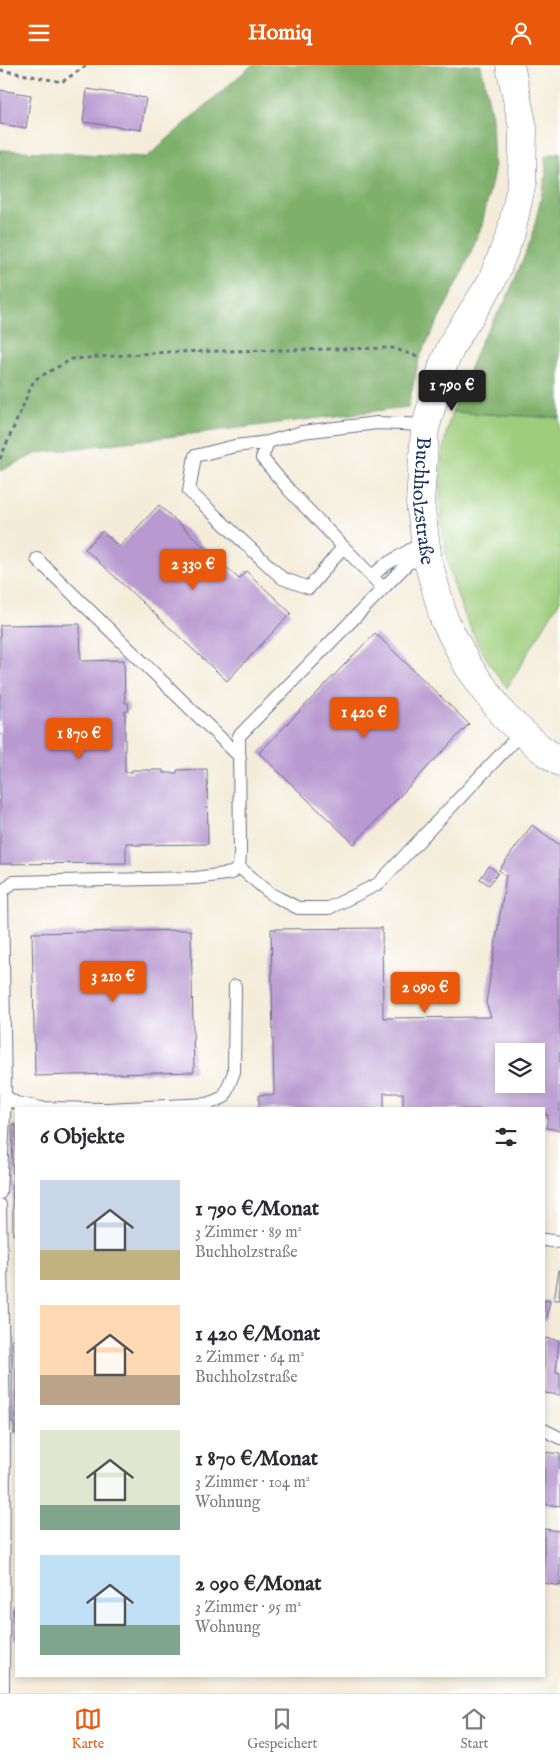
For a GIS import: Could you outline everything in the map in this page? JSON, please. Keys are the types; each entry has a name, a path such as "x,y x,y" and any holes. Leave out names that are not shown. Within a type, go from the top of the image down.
{"street":[{"name":"Buchholzstraße","path":"510,65 523,128 522,182 511,233 492,281 454,341 443,365 426,425 420,502 427,551 444,619 468,666 504,716 560,762"}],"lane":[{"path":"343,547 309,588 282,578 190,491 196,456 235,446 268,442 302,432 377,423 426,425"},
{"path":"268,442 262,458 289,490 383,588"},
{"path":"372,577 385,565 427,551"},
{"path":"0,1193 5,1096 2,891 13,882 196,878 232,873 239,867 239,736 408,562 427,551"},
{"path":"37,559 240,757"},
{"path":"239,867 271,894 298,908 329,908 378,884 522,732"},
{"path":"147,1107 208,1104 224,1097 234,1072 235,986"},
{"path":"5,1096 16,1103 37,1107"},
{"path":"0,1205 4,1429 3,1693"},
{"path":"545,1240 560,1242"},
{"path":"545,1430 560,1438"}],"path":[{"path":"0,70 62,82 87,65"},
{"path":"0,459 34,380 72,359 168,353 392,348 443,365"}],"green space":[{"path":"252,65 481,65 492,117 494,171 482,225 461,276 419,359 408,407 38,453 0,471 0,150 147,157"},
{"path":"560,152 560,418 452,412 481,341 506,300 531,240 546,176 545,156"},
{"path":"452,412 560,418 560,600 507,688 487,659 469,627 456,592 446,556 441,519 440,482 444,446"}],"building":[{"path":"87,89 146,98 141,130 83,122"},
{"path":"0,90 31,95 26,128 0,124"},
{"path":"159,505 239,579 246,571 291,613 227,681 85,549 102,531 119,547"},
{"path":"80,624 81,661 124,660 125,703 128,703 129,711 125,711 125,772 132,772 132,770 163,770 163,773 177,773 177,770 207,769 208,844 133,845 133,843 126,843 126,863 0,864 0,625"},
{"path":"375,633 469,724 354,844 259,753"},
{"path":"532,825 560,845 560,1130 546,1128 548,1115 545,1114 545,1107 403,1107 403,1093 384,1093 384,1107 259,1107 259,1095 274,1095 271,929 382,928 383,1018 491,1017 486,1003 506,876 499,870"},
{"path":"489,866 498,873 489,885 480,879"},
{"path":"191,930 194,1072 35,1076 32,933"},
{"path":"12,1125 15,1125 15,1235 13,1235"},
{"path":"559,1270 560,1300 554,1300"},
{"path":"545,1300 550,1301 545,1320"},
{"path":"15,1338 15,1434 14,1423 12,1423 12,1339"},
{"path":"545,1338 559,1340 556,1372 560,1373 560,1395 545,1393"},
{"path":"545,1452 560,1454 560,1506 545,1504"},
{"path":"545,1529 560,1531 560,1586 545,1583"},
{"path":"13,1609 15,1609 15,1641"}]}
